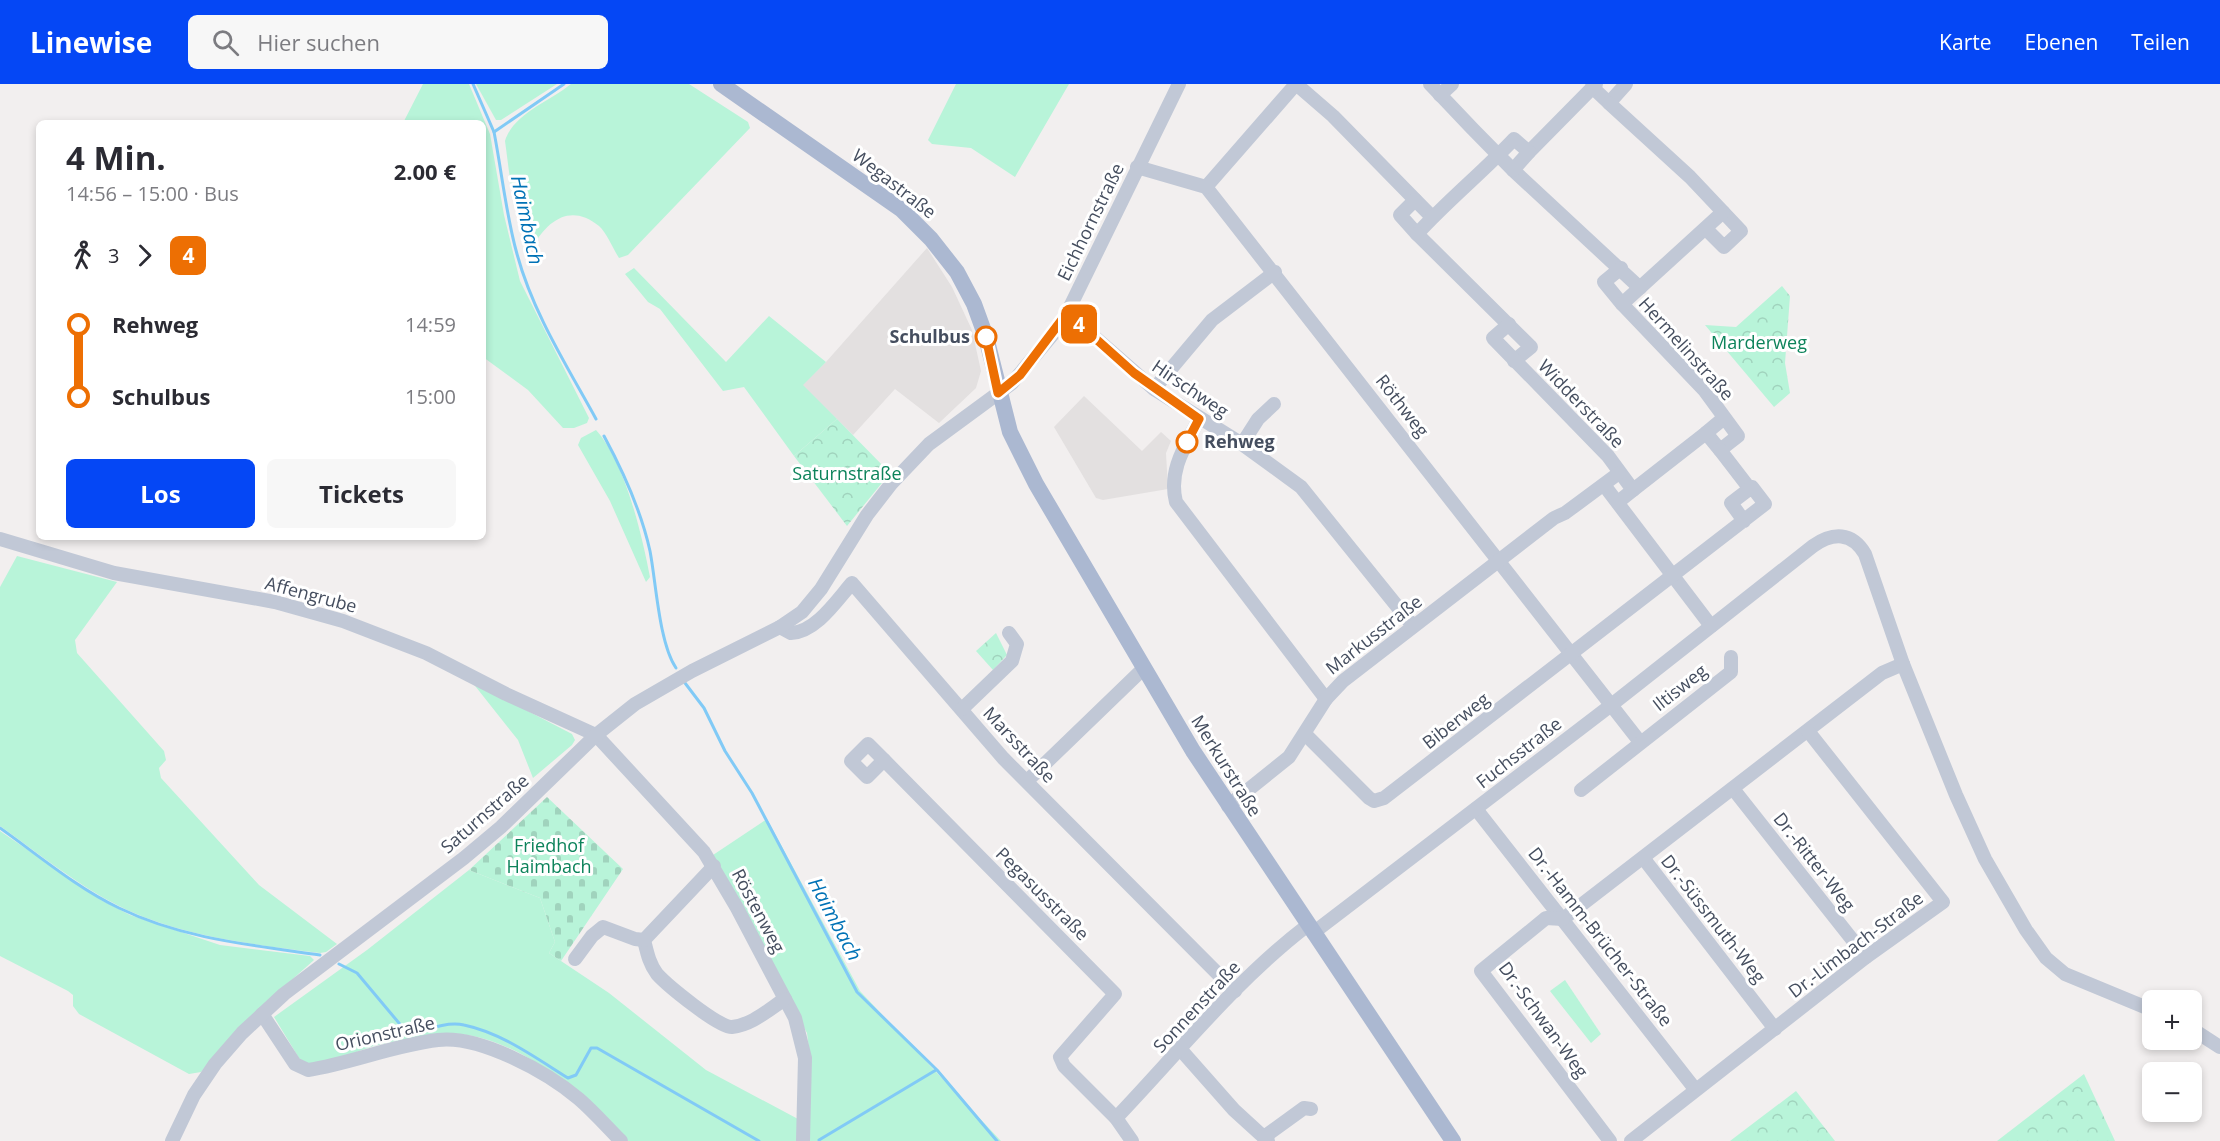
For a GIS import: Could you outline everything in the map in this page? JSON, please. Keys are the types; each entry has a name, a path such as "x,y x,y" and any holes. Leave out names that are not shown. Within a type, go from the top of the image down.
{"main road":[{"name":"Wegastraße","path":"721,84 882,195 931,239 957,272 974,304 986,337 998,393"},
{"name":"Merkurstraße","path":"998,393 1010,432 1024,463 1143,669 1228,806 1454,1141"}],"street":[{"name":"Eichhornstraße","path":"998,393 1020,375 1067,313 1179,84"},
{"path":"1137,167 1206,187 1296,84 1333,116 1432,218"},
{"name":"Hermelinstraße","path":"1430,84 1513,170 1640,288 1622,304"},
{"path":"1440,95 1452,84"},
{"path":"1609,104 1626,84"},
{"path":"1513,170 1594,86 1609,104 1690,177 1741,231 1724,247 1706,229"},
{"path":"1417,234 1514,139 1529,153"},
{"name":"Röthweg","path":"1206,187 1275,272 1610,706"},
{"name":"Widderstraße","path":"1414,200 1400,215 1531,347 1515,361"},
{"path":"1640,288 1724,212"},
{"name":"Hermelinstraße","path":"1621,268 1604,282 1705,391 1738,436 1720,450"},
{"path":"1154,388 1212,320 1275,272"},
{"name":"Hirschweg","path":"1067,313 1154,388 1199,419 1242,444 1302,487 1413,627"},
{"name":"Widderstraße","path":"1509,324 1493,338 1608,456 1633,490"},
{"name":"Saturnstraße","path":"172,1141 182,1116 204,1079 227,1048 262,1014 310,974 464,858 501,827 597,735 653,693 780,627 812,601 877,501 914,458 949,428 998,393"},
{"path":"1242,444 1258,419 1274,404"},
{"name":"Hermelinstraße","path":"1633,490 1724,418"},
{"path":"1199,419 1175,469 1173,484 1176,502 1326,699"},
{"path":"1706,433 1750,489"},
{"name":"Widderstraße","path":"1565,513 1619,473"},
{"path":"1604,484 1672,578 1711,626"},
{"path":"1672,578 1765,504 1752,487 1731,503 1744,520"},
{"path":"1618,502 1633,490"},
{"name":"Markusstraße","path":"1228,806 1281,766 1305,734 1326,699 1344,681 1554,518 1565,513"},
{"name":"Fuchsstraße","path":"1311,929 1476,809 1745,598 1828,537 1845,536 1860,545 1903,664"},
{"name":"Affengrube","path":"0,539 114,573 266,600 344,621 426,652 506,694 597,735"},
{"name":"Biberweg","path":"1305,734 1369,798 1380,801 1672,578"},
{"name":"Marsstraße","path":"780,627 791,633 816,622 852,583 1003,758 1234,991"},
{"path":"962,708 1012,661 1017,644 1009,633"},
{"name":"Iltisweg","path":"1581,790 1731,672 1731,657"},
{"path":"1563,919 1734,790 1882,673 1903,664 1969,825 2000,887 2036,946 2065,974 2142,1006"},
{"path":"1027,781 1143,669"},
{"path":"1610,706 1640,742"},
{"name":"Dr.-Limbach-Straße","path":"1631,1141 1866,957 1943,902 1808,730"},
{"name":"Röstenweg","path":"597,735 714,866 784,999 800,1031 806,1058 803,1141"},
{"name":"Pegasusstraße","path":"884,760 1115,994 1060,1057 1064,1066 1116,1118"},
{"name":"Dr.-Ritter-Weg","path":"1734,790 1866,957"},
{"name":"Dr.-Hamm-Brücher-Straße","path":"1476,809 1695,1089"},
{"name":"Dr.-Süssmuth-Weg","path":"1644,859 1775,1029"},
{"path":"644,940 714,866"},
{"name":"Dr.-Schwan-Weg","path":"1563,919 1546,918 1481,970 1610,1141"},
{"path":"575,959 592,936 603,927 644,940"},
{"name":"Sonnenstraße","path":"1116,1118 1234,991 1281,945 1311,929"},
{"path":"644,940 648,959 658,975 714,1020 729,1028 747,1024 784,999"},
{"name":"Orionstraße","path":"262,1014 296,1064 308,1070 435,1040 460,1040 477,1045 530,1067 560,1085 578,1098 621,1141"},
{"path":"2202,1035 2220,1047"},
{"path":"1181,1050 1234,1110 1266,1139 1304,1108 1311,1109"},
{"path":"1116,1118 1131,1141"}],"shaded area":[{"path":"927,248 952,287 972,330 981,371 976,388 939,423 895,389 853,435 802,385 826,362"},
{"path":"1084,396 1142,451 1161,432 1171,441 1166,453 1168,489 1103,500 1096,498 1054,427"}],"green space":[{"path":"423,84 469,84 484,120 405,120"},
{"path":"476,84 557,84 501,120 496,120"},
{"path":"571,84 689,84 748,122 750,128 628,255 619,258 599,226 589,219 570,215 553,222 533,246 516,209 505,141 509,131 524,116"},
{"path":"956,84 1069,84 1015,177 971,148 932,144 928,140"},
{"path":"486,124 490,134 504,215 520,281 589,418 587,423 574,428 563,428 528,390 486,359"},
{"path":"634,268 726,362 769,316 826,362 803,385 837,419 794,456 744,387 723,391 660,309 648,302 625,274"},
{"name":"Marderweg","path":"1782,286 1790,296 1785,363 1790,393 1774,407 1705,325 1736,327"},
{"name":"Saturnstraße","path":"837,419 890,473 847,526 794,456"},
{"path":"596,430 616,461 631,500 650,577 646,582 610,501 578,445 581,438"},
{"path":"17,556 117,582 75,640 77,653 164,751 166,760 159,768 161,778 259,885 337,944 326,952 320,953 268,946 217,938 143,917 103,898 0,826 0,587"},
{"path":"996,633 1007,655 993,670 976,651"},
{"path":"472,682 572,734 575,740 533,778 518,740"},
{"name":"Friedhof Haimbach","path":"547,797 623,869 561,961 549,953 555,942 540,898 469,870"},
{"path":"767,819 860,991 1001,1141 808,1141 811,1065 807,1033 713,855"},
{"path":"0,831 101,900 130,915 220,945 310,956 314,960 238,1028 201,1072 189,1074 79,1014 73,1006 73,995 68,991 0,956"},
{"path":"469,870 540,898 555,942 549,953 609,993 706,1070 798,1119 797,1141 628,1141 572,1089 531,1060 485,1039 460,1034 399,1040 372,1046 332,1061 302,1063 274,1017 367,950"},
{"path":"1565,980 1601,1034 1591,1043 1550,991"},
{"path":"2084,1074 2115,1141 1997,1141"},
{"path":"1796,1091 1835,1141 1730,1141"}],"waterway":[{"path":"473,84 494,132"},
{"name":"Haimbach","path":"564,84 494,132 510,224 524,276 541,318 596,419"},
{"name":"Haimbach","path":"604,436 625,478 642,521 650,551 662,628 670,657 676,668"},
{"name":"Haimbach","path":"685,683 704,708 725,751 752,793 857,992 937,1070 997,1141"},
{"path":"0,828 88,891 143,919 193,934 320,955"},
{"path":"339,964 357,973 409,1035 451,1024 464,1025 492,1034 518,1047 568,1078 576,1075 591,1048 597,1048 759,1141"},
{"path":"819,1140 936,1070"}],"bus line":[{"name":"4","path":"986,337 998,393 1012,384 1020,375 1067,313 1134,373 1199,419 1187,442"}],"place":[{"name":"Schulbus","path":"986,337"},
{"name":"Rehweg","path":"1187,442"}]}
